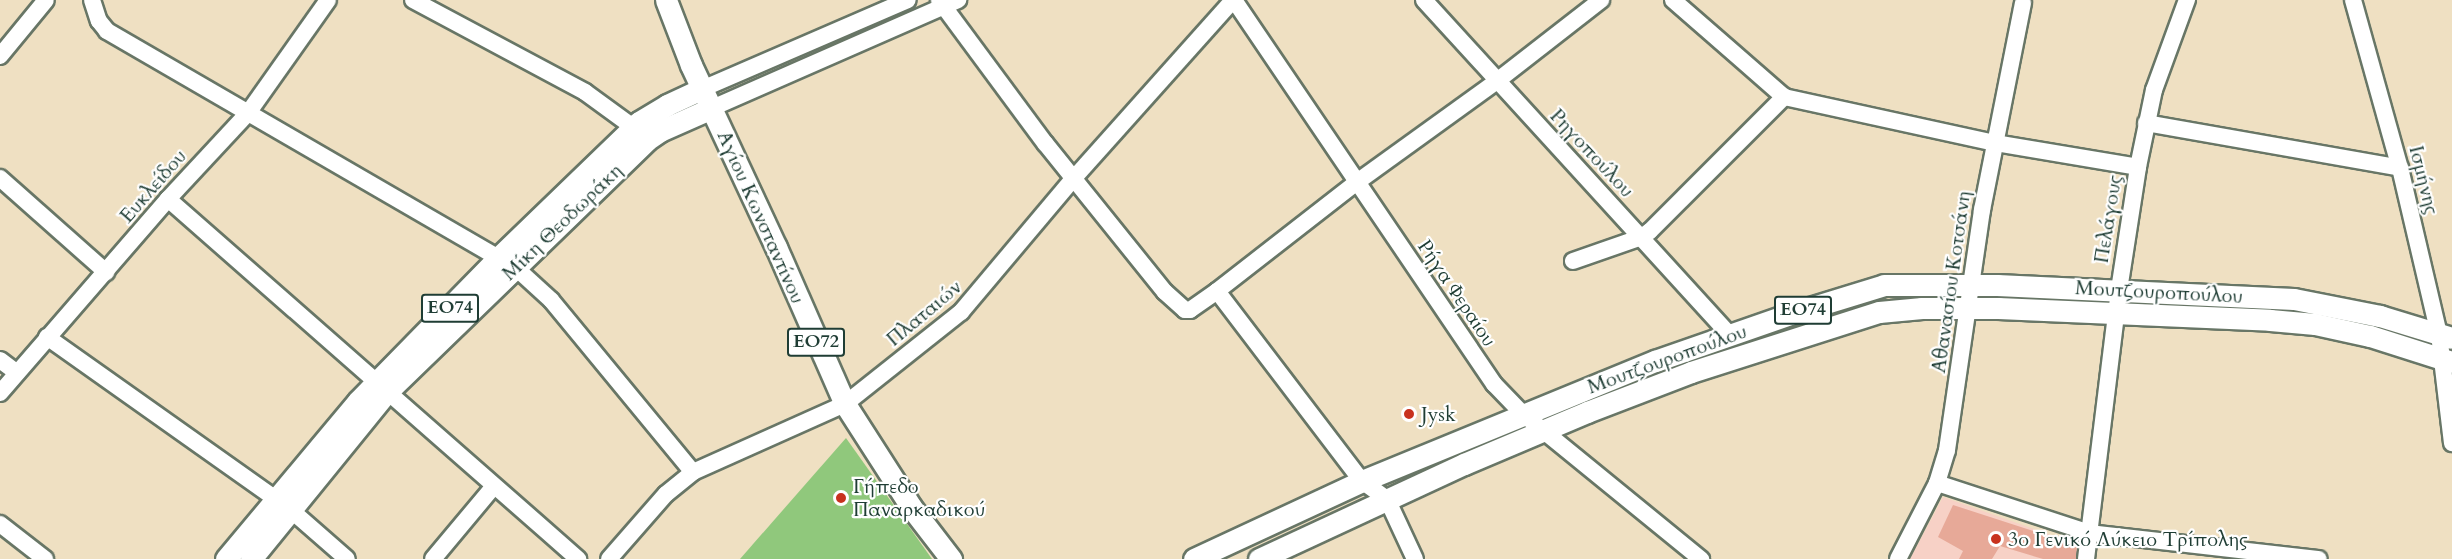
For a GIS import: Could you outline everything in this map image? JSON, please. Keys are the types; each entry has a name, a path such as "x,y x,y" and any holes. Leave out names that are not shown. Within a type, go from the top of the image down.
{"main road":[{"name":"ΕΟ72","path":"666,0 702,89"},
{"name":"Μίκη Θεοδωράκη","path":"226,559 283,504 381,388 508,262 633,127 653,112 702,89"},
{"name":"Αγίου Κωνσταντίνου","path":"702,89 845,404 911,507 951,559"},
{"name":"Μίκη Θεοδωράκη","path":"508,262 647,140 660,131 712,108"},
{"name":"Μουτζουροπούλου","path":"1194,559 1362,481 1655,361 1884,285 1971,285 2119,290 2294,299 2380,316 2446,336"},
{"name":"Μουτζουροπούλου","path":"1258,559 1544,430 1691,372 1861,317 1897,310 1967,308 2116,312 2315,324 2370,336 2448,361"},
{"name":"Μίκη Θεοδωράκη","path":"251,559 283,504"}],"street":[{"path":"0,56 46,0"},
{"path":"92,0 99,21 107,31 508,262 551,300 693,472"},
{"name":"Ευκλείδου","path":"0,393 168,199 248,113 328,0"},
{"path":"413,0 585,92 633,127"},
{"name":"Μίκη Θεοδωράκη","path":"702,89 908,0"},
{"name":"Πλαταιών","path":"609,559 666,494 693,472 845,404 961,312 1074,178 1233,0"},
{"name":"Ρήγα Φεραίου","path":"1233,0 1482,368 1523,414 1701,559"},
{"name":"Ρηγοπούλου","path":"1424,0 1730,335"},
{"path":"947,2 1036,131 1165,292 1182,309 1190,310 1357,182 1497,81 1601,0"},
{"path":"1673,0 1784,97 1995,143 2138,167"},
{"name":"Πελάγους","path":"2086,559 2116,312 2138,167 2157,81 2187,0"},
{"name":"Ισμήνης","path":"2353,0 2446,336 2452,443"},
{"name":"Μίκη Θεοδωράκη","path":"712,108 947,2"},
{"name":"Αθανασίου Κοτσάνη","path":"1898,559 1937,483 1947,450 1967,308 1995,143 2023,3"},
{"path":"1573,261 1642,237 1784,97"},
{"path":"2146,123 2400,168"},
{"path":"0,178 106,272"},
{"path":"168,199 578,559"},
{"path":"1217,291 1362,481 1387,499 1415,559"},
{"path":"47,337 283,504 347,559"},
{"path":"0,360 17,373"},
{"path":"1937,483 2090,533 2283,557 2319,559"},
{"path":"433,559 494,486"},
{"path":"0,524 45,559"}],"shaded area":[{"path":"1943,497 2080,545 2077,559 1910,559"}],"green space":[{"name":"Γήπεδο Παναρκαδικού","path":"846,438 932,559 740,559"}],"building":[{"path":"1953,505 2077,545 2076,559 2043,559 2000,546 1992,559 1959,559 1963,551 1938,537"}],"place":[{"name":"Jysk","path":"1409,414"},
{"name":"Γήπεδο Παναρκαδικού","path":"841,498"},
{"name":"3ο Γενικό Λύκειο Τρίπολης","path":"1996,539"}]}
